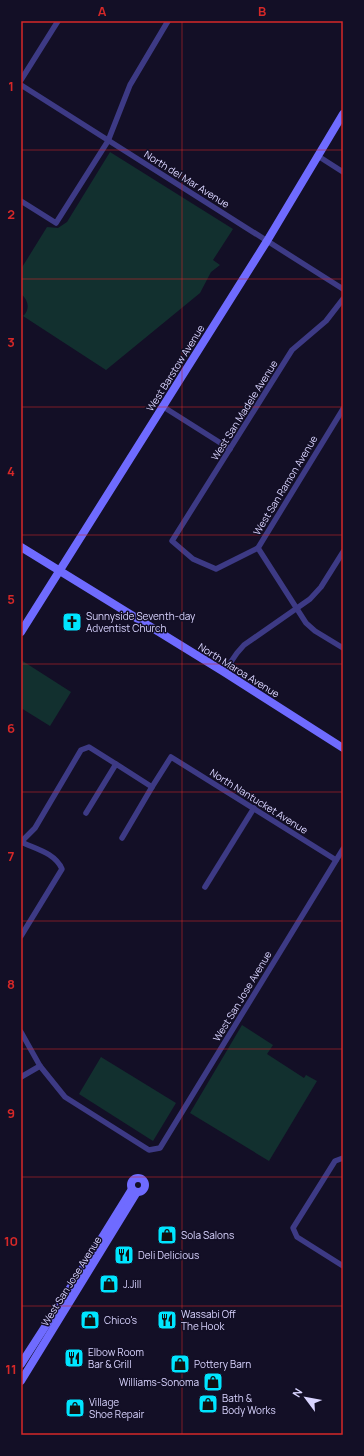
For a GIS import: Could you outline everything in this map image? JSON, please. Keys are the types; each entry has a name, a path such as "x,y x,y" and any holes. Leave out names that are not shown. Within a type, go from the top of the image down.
{"street":[{"path":"21,80 58,21"},
{"path":"21,201 56,223 108,140 130,85 168,21"},
{"name":"North del Mar Avenue","path":"21,85 343,289"},
{"name":"West Barstow Avenue","path":"21,632 267,241 343,114"},
{"path":"318,156 343,172"},
{"name":"West San Madele Avenue","path":"172,542 292,350 326,321 343,298"},
{"path":"162,406 230,449"},
{"name":"West San Ramon Avenue","path":"172,542 193,559 216,570 258,548 343,409"},
{"name":"North Maroa Avenue","path":"21,546 343,748"},
{"path":"258,548 306,623 315,631 343,648"},
{"path":"224,672 237,652 244,646 310,599 321,587 343,552"},
{"path":"21,936 62,869 58,861 52,856 21,842 35,828 81,750 89,747 152,787 122,838"},
{"name":"North Nantucket Avenue","path":"152,787 171,757 336,860"},
{"path":"86,813 116,764"},
{"path":"205,887 254,808"},
{"name":"West San Jose Avenue","path":"40,1066 52,1084 65,1097 149,1150 160,1148 343,849"},
{"path":"21,1032 40,1066 21,1078"},
{"path":"343,1158 335,1161 293,1228 297,1237 343,1266"},
{"name":"West San Jose Avenue","path":"21,1364 134,1191 21,1380"}],"green space":[{"path":"110,152 233,229 213,260 220,265 211,272 200,293 106,370 23,316 27,311 28,305 26,299 21,294 21,269 47,227 58,228 67,222"},
{"path":"21,660 71,692 50,726 21,708"},
{"path":"242,1025 273,1045 267,1054 304,1078 306,1075 317,1081 269,1161 190,1113"},
{"path":"101,1057 176,1103 153,1141 79,1094"}],"place":[{"name":"Sunnyside Seventh-day Adventist Church","path":"72,622"},
{"name":"Sola Salons","path":"167,1235"},
{"name":"Deli Delicious","path":"124,1255"},
{"name":"J.Jill","path":"109,1284"},
{"name":"Chico's","path":"90,1320"},
{"name":"Wassabi Off The Hook","path":"167,1320"},
{"name":"Elbow Room Bar & Grill","path":"74,1358"},
{"name":"Pottery Barn","path":"180,1364"},
{"name":"Williams-Sonoma","path":"213,1382"},
{"name":"Bath & Body Works","path":"208,1404"},
{"name":"Village Shoe Repair","path":"75,1408"}]}
